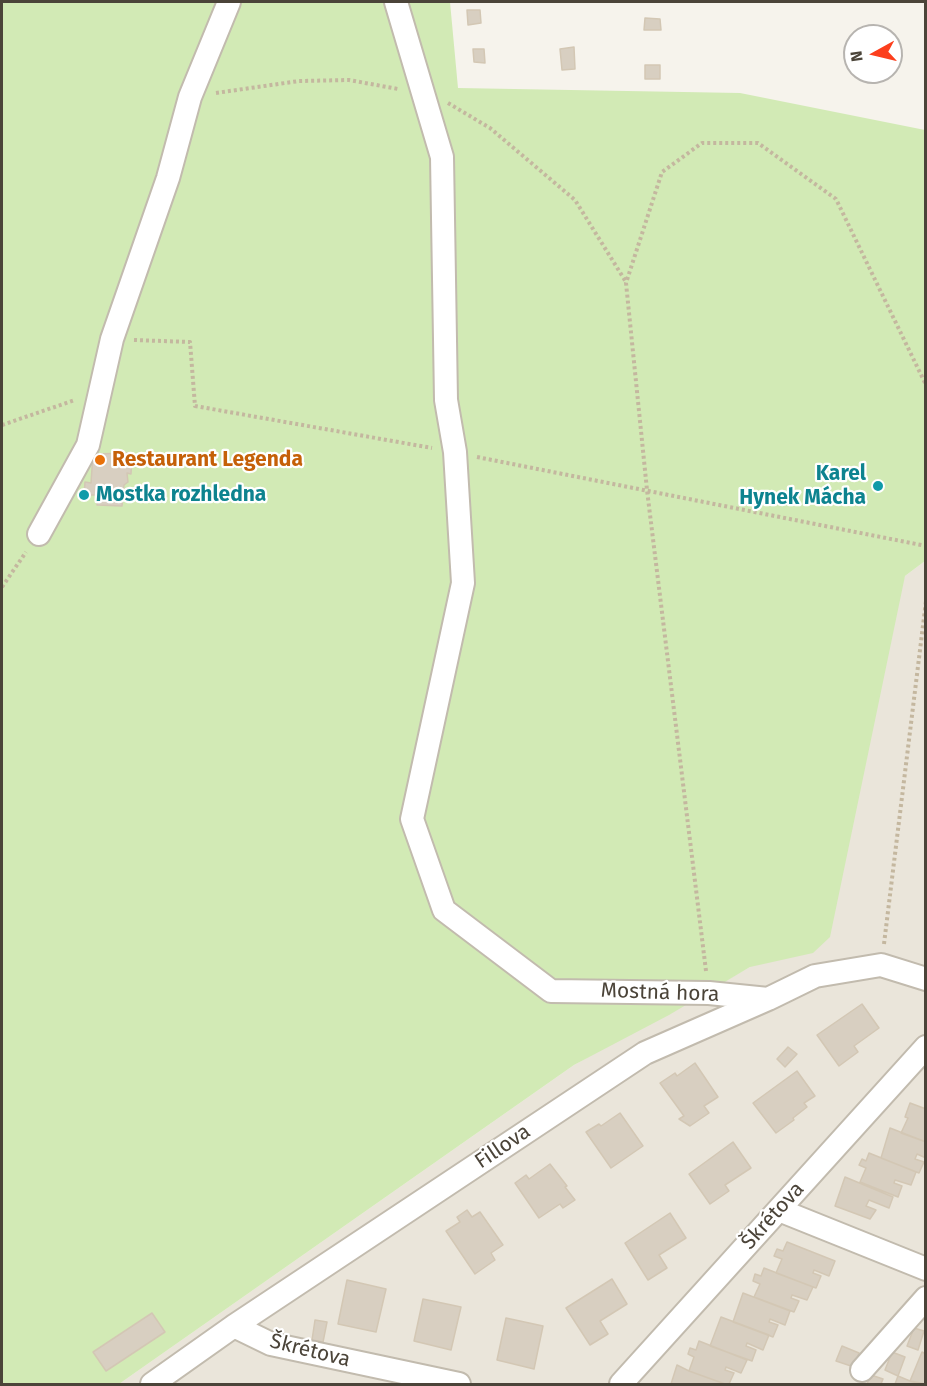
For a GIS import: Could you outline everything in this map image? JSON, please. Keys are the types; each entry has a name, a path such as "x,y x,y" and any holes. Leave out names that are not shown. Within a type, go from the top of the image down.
{"street":[{"path":"39,534 88,445 112,339 168,178 190,97 229,2"},
{"path":"396,2 442,157 446,400 455,453"},
{"name":"Mostná hora","path":"455,453 463,583 412,819 444,910 551,991 709,993 768,999"},
{"path":"881,965 926,979"},
{"name":"Fillova","path":"152,1384 234,1326 645,1053 815,976 881,965"},
{"name":"Škrétova","path":"621,1384 926,1047"},
{"path":"778,1210 926,1269"},
{"path":"862,1370 926,1298"},
{"name":"Škrétova","path":"234,1326 271,1344 459,1384"}],"path":[{"path":"709,993 647,490 626,283 662,172 702,143 758,143 836,199 926,385"},
{"path":"112,339 190,342 195,406 455,453 926,546"},
{"path":"2,425 100,392"},
{"path":"2,586 39,534"},
{"path":"881,965 926,601"}],"shaded area":[{"path":"925,561 925,1384 119,1384 574,1065 750,967 905,576"}],"green space":[{"path":"2,2 450,2 458,88 740,93 925,130 925,561 905,576 830,937 813,953 750,967 669,1015 574,1065 119,1384 2,1384"}],"building":[{"path":"467,10 480,10 481,23 468,25"},
{"path":"645,18 660,19 661,30 644,30"},
{"path":"574,47 575,69 562,70 560,49"},
{"path":"473,49 484,49 485,63 474,62"},
{"path":"645,65 660,65 660,79 645,79"},
{"path":"132,453 131,474 127,473 128,482 124,485 122,506 97,505 97,495 84,495 85,482 91,483 93,454"},
{"path":"862,1004 879,1028 854,1046 858,1052 839,1066 817,1035"},
{"path":"788,1047 797,1054 785,1067 777,1059"},
{"path":"695,1063 718,1097 704,1106 709,1113 690,1126 679,1119 684,1116 660,1083 675,1073 677,1076"},
{"path":"797,1071 815,1096 804,1103 807,1107 793,1118 794,1120 776,1133 753,1103"},
{"path":"910,1103 926,1109 926,1142 901,1133 908,1118 905,1117"},
{"path":"620,1113 643,1146 611,1168 586,1132 599,1124 601,1126"},
{"path":"890,1128 926,1142 926,1158 917,1154 915,1159 924,1162 919,1173 881,1158"},
{"path":"733,1142 751,1168 725,1185 729,1191 710,1204 689,1174"},
{"path":"869,1153 916,1172 911,1185 895,1180 894,1183 902,1186 898,1197 860,1182 866,1168 859,1165 862,1159 866,1161"},
{"path":"550,1164 575,1200 563,1208 560,1204 539,1218 515,1183 526,1175 529,1179"},
{"path":"845,1177 893,1197 889,1208 869,1200 866,1206 876,1210 870,1219 835,1206"},
{"path":"467,1210 472,1217 480,1212 503,1245 491,1253 495,1260 475,1274 446,1231 460,1222 457,1217"},
{"path":"670,1213 686,1238 659,1255 667,1268 648,1280 625,1243"},
{"path":"787,1242 835,1261 829,1276 814,1270 813,1273 821,1276 816,1288 776,1273 782,1259 774,1256 777,1249 783,1251"},
{"path":"764,1268 813,1287 807,1300 792,1295 791,1298 799,1301 794,1312 754,1297 760,1284 753,1281 755,1274 761,1276"},
{"path":"612,1279 627,1304 600,1321 608,1334 590,1345 566,1308"},
{"path":"347,1280 386,1289 376,1332 338,1324"},
{"path":"743,1293 790,1311 785,1325 770,1319 769,1322 778,1325 773,1337 733,1322"},
{"path":"423,1299 461,1307 451,1350 414,1341"},
{"path":"152,1313 165,1332 106,1371 93,1352"},
{"path":"721,1317 769,1335 763,1350 747,1343 746,1346 756,1350 752,1361 710,1346"},
{"path":"506,1318 543,1326 534,1369 497,1360"},
{"path":"315,1320 327,1322 323,1342 312,1340"},
{"path":"914,1328 924,1331 918,1350 907,1346"},
{"path":"699,1341 747,1360 741,1373 726,1367 725,1370 734,1373 729,1384 725,1384 689,1371 694,1357 688,1354 690,1348 696,1350"},
{"path":"842,1346 859,1353 854,1367 836,1361"},
{"path":"892,1352 905,1357 898,1376 885,1370"},
{"path":"922,1352 926,1354 926,1384 910,1381"},
{"path":"677,1365 689,1371 725,1384 671,1384"},
{"path":"871,1375 883,1379 881,1384 867,1384"},
{"path":"898,1376 910,1381 920,1384 895,1384"}],"place":[{"name":"Restaurant Legenda","path":"100,460"},
{"name":"Karel Hynek Mácha","path":"878,486"},
{"name":"Mostka rozhledna","path":"84,495"}]}
